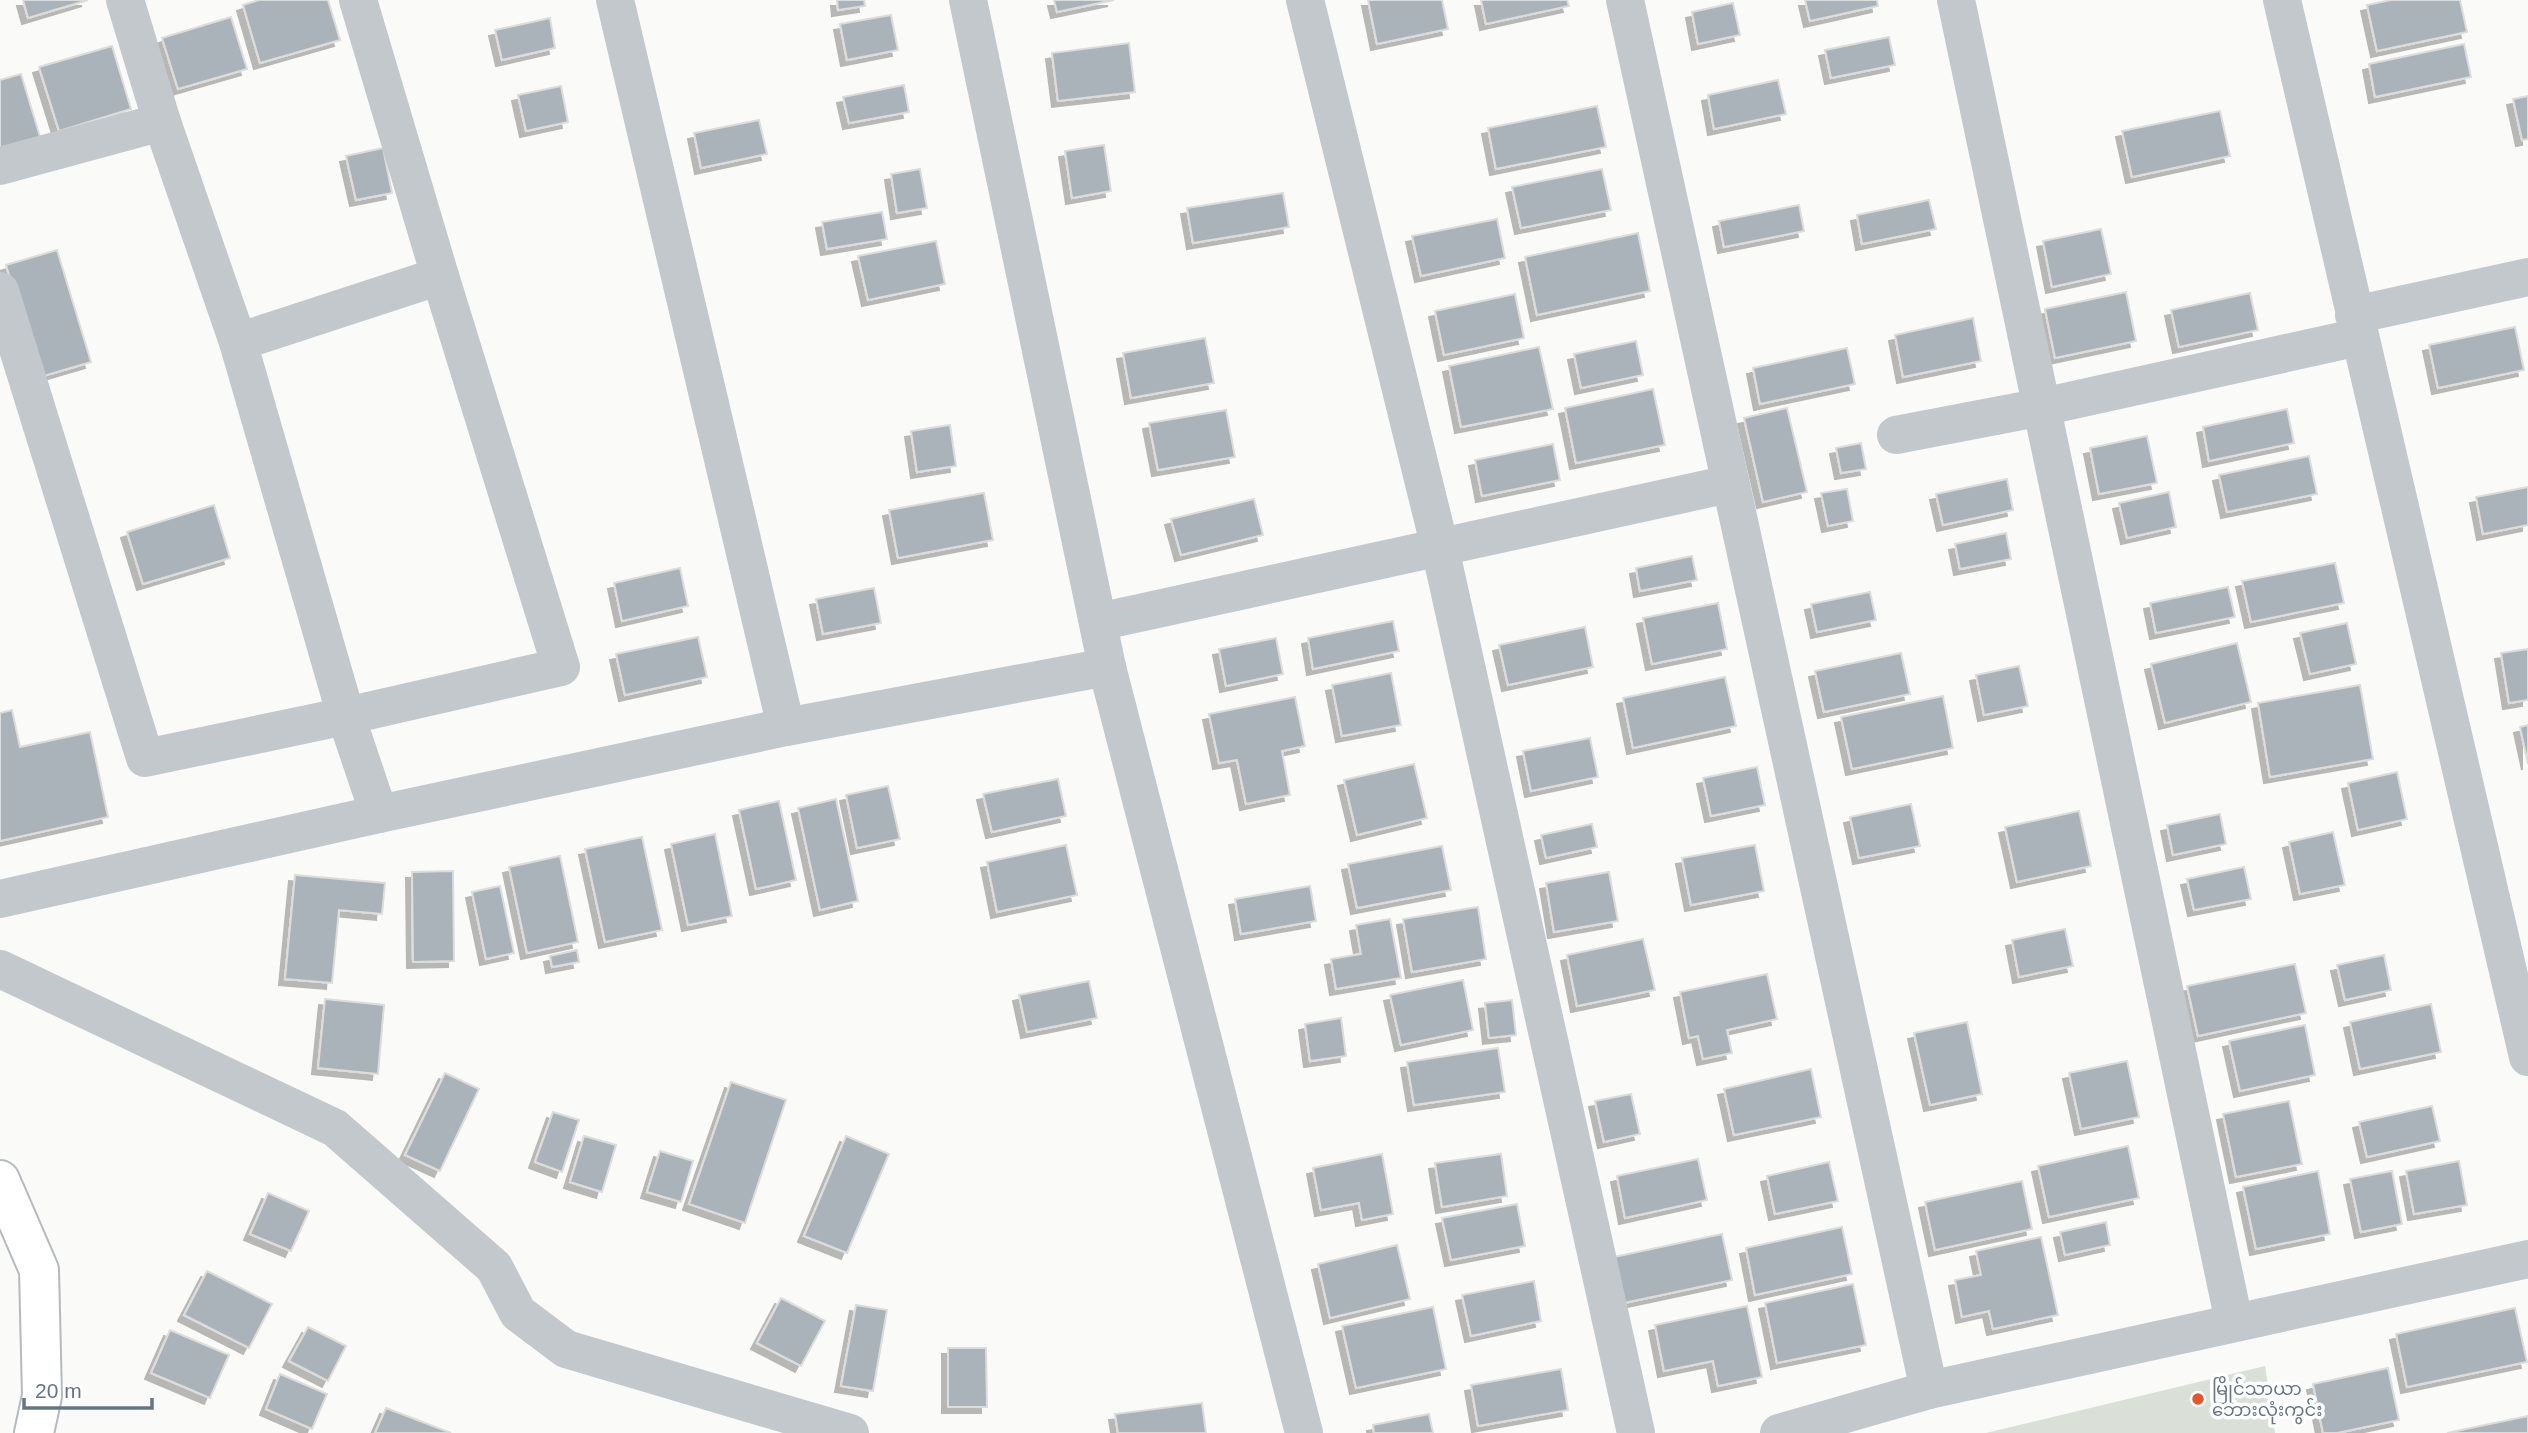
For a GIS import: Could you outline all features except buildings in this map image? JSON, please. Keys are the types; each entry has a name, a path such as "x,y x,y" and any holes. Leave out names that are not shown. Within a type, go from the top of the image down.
{"main road":[{"path":"0,1180 39,1270 42,1396 34,1433"}],"street":[{"path":"125,0 162,122 238,342 346,716 379,814"},
{"path":"0,291 145,758 561,667 358,0"},
{"path":"615,0 786,727"},
{"path":"968,0 1107,667 1304,1433"},
{"path":"1305,0 1440,548 1636,1433"},
{"path":"1625,0 1929,1391"},
{"path":"1956,0 2234,1322"},
{"path":"2282,0 2528,1056"},
{"path":"0,166 162,122"},
{"path":"238,342 440,276"},
{"path":"1896,435 2042,407 2357,326 2528,277"},
{"path":"1098,622 1729,484"},
{"path":"0,899 786,727 1107,667"},
{"path":"0,969 335,1128 494,1267 518,1313 566,1349 850,1433"},
{"path":"1779,1433 1929,1391 2528,1259"}],"shaded area":[{"name":"မြိုင်သာယာ ဘေားလုံးကွင်း","path":"2265,1366 2275,1433 1986,1433"}],"place":[{"name":"မြိုင်သာယာ ဘေားလုံးကွင်း","path":"2198,1399"}]}
